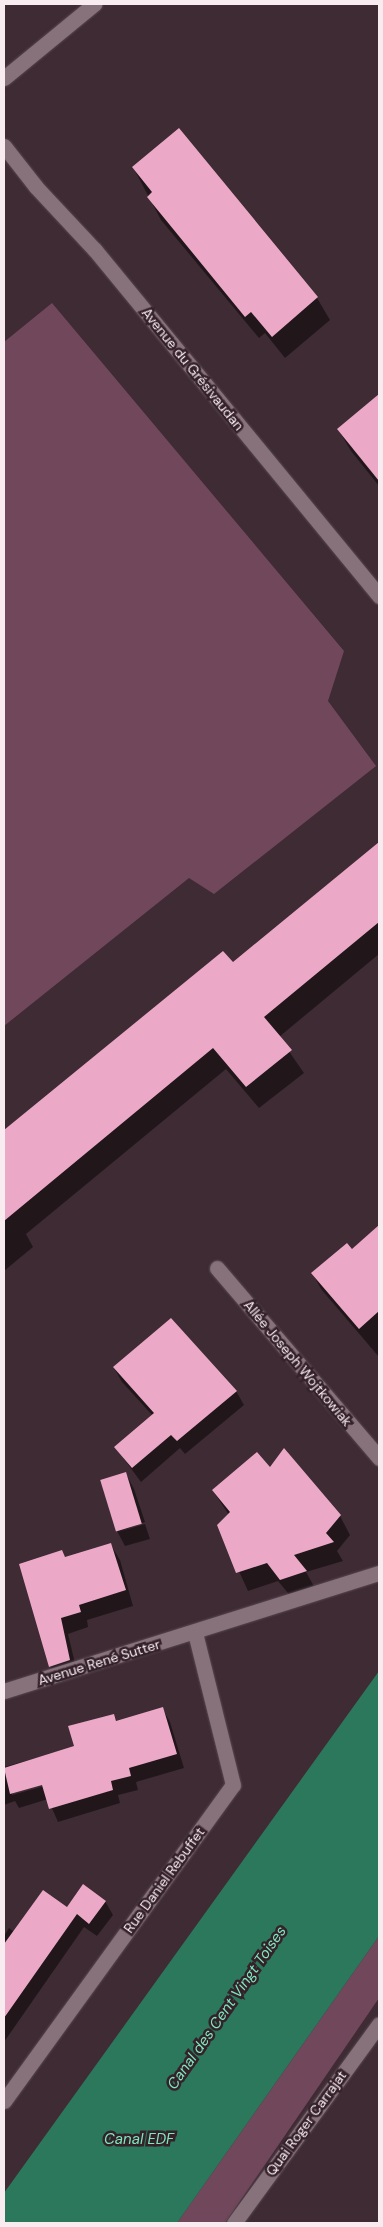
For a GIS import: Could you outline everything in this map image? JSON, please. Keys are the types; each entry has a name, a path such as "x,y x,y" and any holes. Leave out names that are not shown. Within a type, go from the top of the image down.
{"street":[{"path":"4,78 94,4"},
{"name":"Avenue du Grésivaudan","path":"4,146 36,187 95,250 379,596"},
{"name":"Allée Joseph Wojtkowiak","path":"217,1268 379,1458"},
{"name":"Avenue René Sutter","path":"4,1691 195,1633 379,1573"},
{"name":"Rue Daniel Rebuffet","path":"4,2101 233,1785 195,1633"},
{"name":"Quai Roger Carrajat","path":"234,2223 379,2024"}],"shaded area":[{"path":"52,303 344,651 328,701 376,766 214,894 189,878 4,1026 4,342"},
{"path":"379,1936 379,1998 225,2223 177,2223"}],"water":[{"name":"Canal EDF","path":"379,1671 379,1936 177,2223 4,2223 4,2193"}],"building":[{"path":"179,128 318,297 272,337 251,312 245,317 147,197 152,192 132,167"},
{"path":"379,394 379,481 337,429"},
{"path":"379,842 379,922 264,1017 292,1050 246,1087 213,1048 4,1221 4,1130 223,951 233,962"},
{"path":"379,1225 379,1311 359,1329 311,1273 347,1243 352,1249"},
{"path":"171,1318 237,1391 177,1441 171,1435 132,1468 114,1447 154,1413 113,1367"},
{"path":"284,1448 341,1515 326,1533 334,1542 294,1555 307,1571 280,1580 267,1563 236,1573 217,1525 230,1512 212,1490 257,1452 270,1467"},
{"path":"126,1472 142,1524 116,1532 100,1480"},
{"path":"111,1543 126,1590 79,1605 81,1612 61,1618 70,1660 49,1667 19,1564 62,1550 65,1557"},
{"path":"163,1707 177,1754 129,1768 131,1776 111,1781 113,1790 49,1809 42,1785 10,1794 4,1768 74,1746 68,1726 114,1714 116,1721"},
{"path":"83,1884 106,1901 89,1924 77,1914 4,2018 4,1944 43,1890 67,1907"}],"water label":[{"name":"Canal des Cent Vingt Toises","path":"227,2008"}]}
